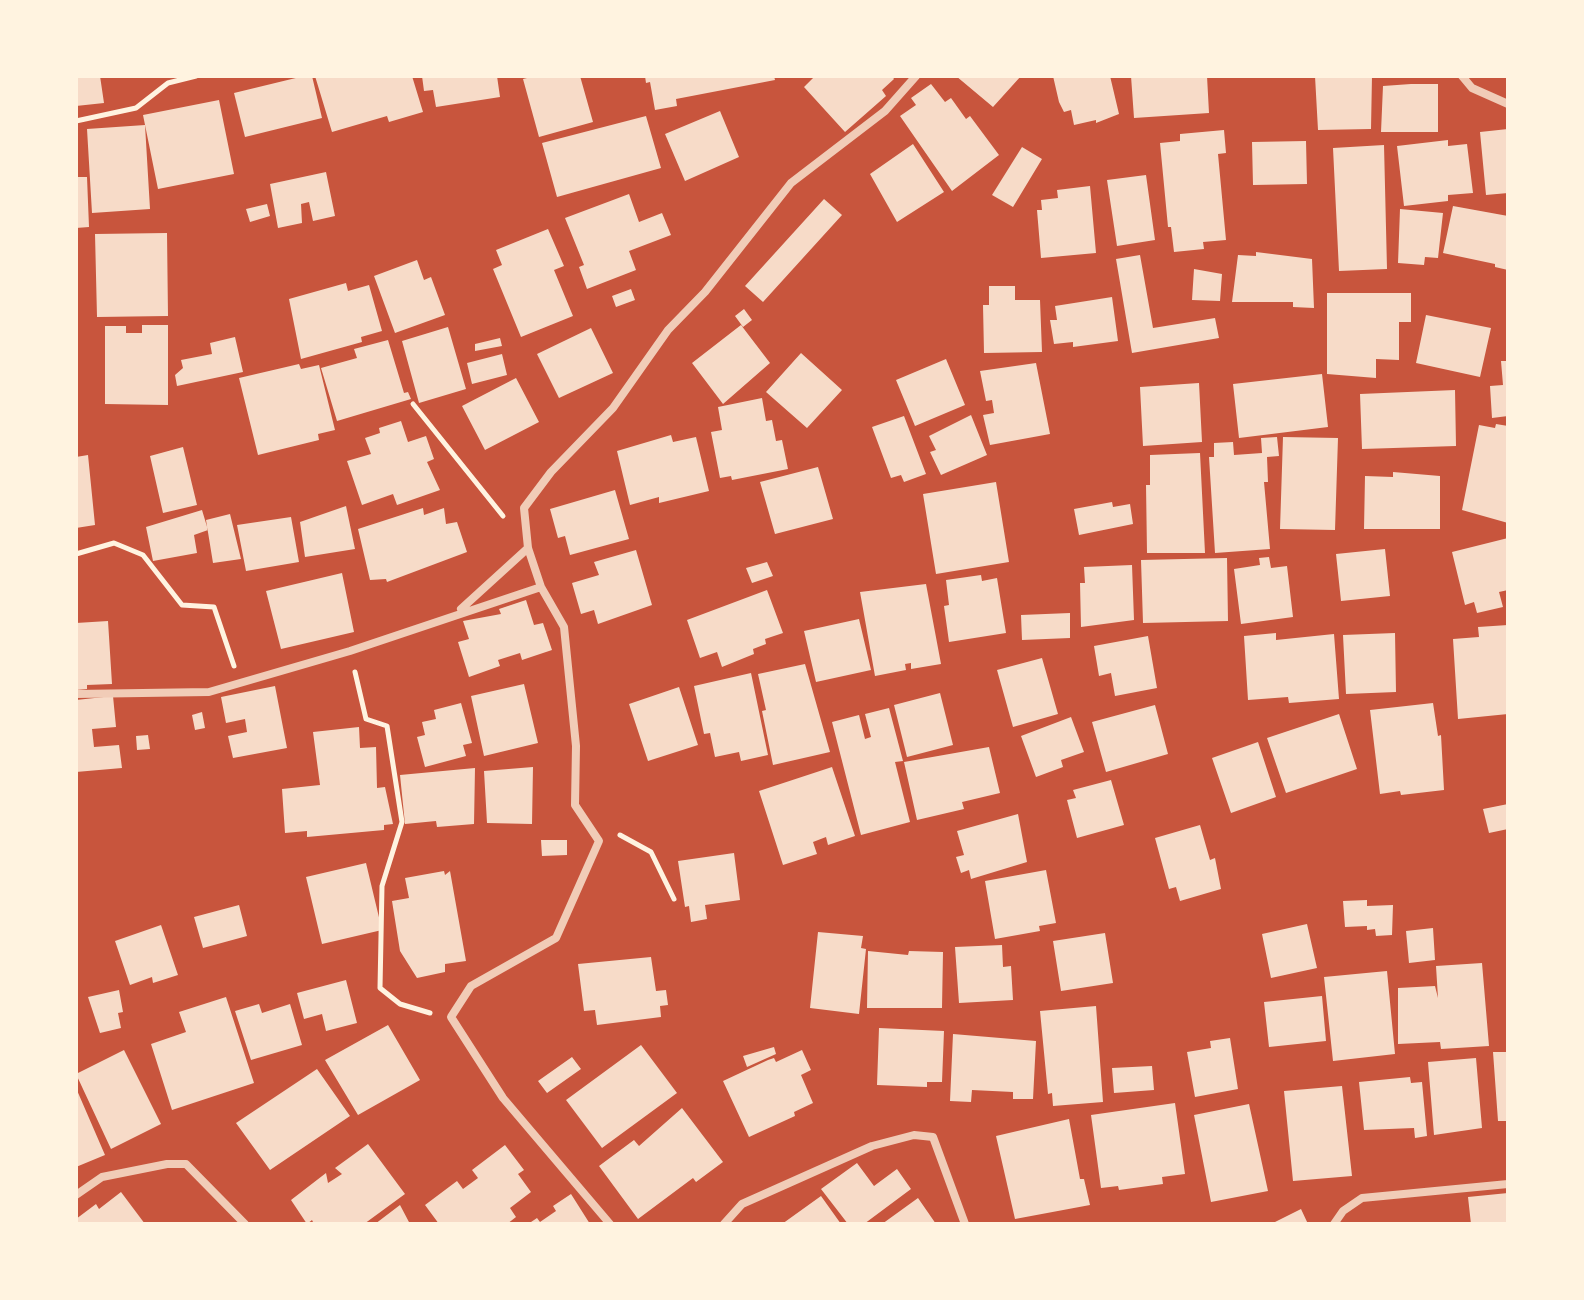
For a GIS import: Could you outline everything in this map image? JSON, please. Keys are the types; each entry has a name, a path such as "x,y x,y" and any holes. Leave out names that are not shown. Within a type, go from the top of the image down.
{"street":[{"path":"610,1224 503,1098 451,1017 471,986 556,938 599,841 575,805 576,746 564,627 541,587 528,548 524,508 551,472 613,408 668,330 705,292 791,183 885,111 916,76"},
{"path":"1462,76 1472,88 1508,104"},
{"path":"457,613 528,548"},
{"path":"76,694 209,692 350,651 541,587"},
{"path":"724,1224 742,1204 872,1146 914,1135 933,1137 965,1224"},
{"path":"76,1195 102,1177 167,1164 186,1164 245,1224"},
{"path":"1334,1224 1343,1211 1362,1198 1508,1184"}],"path":[{"path":"76,121 136,108 168,83 196,76"},
{"path":"413,404 528,548"},
{"path":"76,554 114,543 143,555 182,605 214,607 239,682"},
{"path":"350,651 366,719 387,726 402,822 382,886 380,988 400,1004 451,1017"},
{"path":"612,830 651,852 674,899"}],"building":[{"path":"76,76 100,76 104,103 76,106"},
{"path":"312,76 322,118 245,137 234,93"},
{"path":"315,76 412,76 423,112 389,122 387,116 332,132"},
{"path":"422,76 497,76 500,97 436,107 433,90 424,91"},
{"path":"580,76 593,122 539,137 523,79"},
{"path":"645,76 774,76 775,80 676,99 677,106 655,110 650,82 646,83"},
{"path":"815,76 892,76 894,79 882,90 886,96 845,132 804,87"},
{"path":"956,76 1021,76 993,107"},
{"path":"1053,76 1110,76 1119,114 1096,123 1096,120 1074,125 1071,110 1064,112 1059,102"},
{"path":"1131,76 1207,76 1209,113 1134,118"},
{"path":"1315,76 1372,76 1371,129 1318,130"},
{"path":"931,84 945,102 951,98 966,119 970,116 999,155 952,191 900,116 916,105 911,98"},
{"path":"1438,84 1438,132 1381,132 1383,86"},
{"path":"219,100 234,174 158,189 143,115"},
{"path":"720,111 739,157 685,181 665,134"},
{"path":"646,116 661,168 557,197 542,143"},
{"path":"145,125 150,209 92,213 87,129"},
{"path":"1508,129 1508,193 1486,195 1480,132"},
{"path":"1224,130 1226,153 1218,154 1226,240 1203,242 1204,249 1174,252 1171,227 1168,227 1160,143 1180,141 1180,134"},
{"path":"1448,140 1448,146 1467,144 1473,193 1448,195 1448,201 1404,206 1397,146"},
{"path":"1306,141 1307,184 1253,185 1252,142"},
{"path":"913,144 944,192 897,222 870,174"},
{"path":"1384,145 1387,269 1339,271 1333,148"},
{"path":"1022,147 1042,159 1013,207 992,195"},
{"path":"326,172 335,216 313,221 309,202 301,204 302,223 278,228 270,184"},
{"path":"1146,175 1155,240 1117,246 1107,180"},
{"path":"76,177 87,177 89,227 76,228"},
{"path":"1090,186 1096,253 1041,258 1037,210 1042,210 1041,200 1058,198 1057,190"},
{"path":"629,194 639,222 662,213 671,235 629,251 636,270 587,289 579,267 584,265 565,218"},
{"path":"824,199 842,215 763,302 745,286"},
{"path":"267,204 270,216 250,222 246,209"},
{"path":"1453,206 1508,216 1508,270 1495,267 1495,264 1443,253"},
{"path":"1400,209 1443,213 1438,258 1425,257 1424,265 1398,263"},
{"path":"548,229 564,266 554,270 573,316 521,337 493,269 502,265 496,250"},
{"path":"167,233 168,316 97,317 95,234"},
{"path":"1256,252 1312,259 1314,308 1293,307 1293,302 1232,302 1238,255 1256,256"},
{"path":"1140,255 1153,328 1215,318 1219,338 1132,353 1116,259"},
{"path":"417,260 424,280 431,277 445,315 395,333 374,276"},
{"path":"1194,269 1222,274 1220,301 1192,300"},
{"path":"346,283 348,291 369,285 382,331 361,337 362,342 301,359 289,299"},
{"path":"989,286 1015,286 1015,300 1040,300 1042,352 984,353 983,305 989,305"},
{"path":"631,289 635,300 616,307 612,296"},
{"path":"1327,293 1411,293 1411,322 1399,322 1399,360 1376,359 1376,378 1327,374"},
{"path":"1112,297 1118,341 1073,347 1073,342 1054,344 1050,320 1057,320 1055,306"},
{"path":"744,309 752,320 743,327 735,316"},
{"path":"1426,315 1491,328 1480,377 1416,363"},
{"path":"142,325 168,325 168,405 105,404 105,326 126,326 126,333 142,333"},
{"path":"741,325 770,363 723,404 692,363"},
{"path":"448,327 466,389 419,403 402,341"},
{"path":"591,328 613,373 559,398 537,354"},
{"path":"235,337 243,372 177,386 175,375 183,368 181,360 212,354 210,343"},
{"path":"500,338 502,346 475,351 475,344"},
{"path":"388,340 404,393 408,392 411,399 337,421 321,368 357,358 354,349"},
{"path":"801,353 842,390 807,428 766,392"},
{"path":"502,354 507,375 472,384 467,363"},
{"path":"946,359 965,405 915,426 896,380"},
{"path":"1501,361 1508,361 1508,416 1492,418 1490,386 1503,385"},
{"path":"1036,363 1050,434 990,445 983,415 994,413 992,400 986,401 980,371"},
{"path":"299,364 301,369 319,365 335,430 318,434 319,440 258,455 239,378"},
{"path":"1322,374 1328,427 1239,438 1233,384"},
{"path":"516,378 539,422 485,450 462,406"},
{"path":"1199,383 1202,442 1143,446 1140,387"},
{"path":"1455,390 1456,446 1362,449 1360,394"},
{"path":"762,398 766,421 772,420 776,441 782,440 788,469 732,480 731,476 720,478 711,432 722,430 718,407"},
{"path":"971,415 987,455 941,475 930,452 936,450 929,436"},
{"path":"904,416 926,474 904,482 901,475 891,478 872,427"},
{"path":"401,421 408,442 426,436 434,459 427,462 440,490 397,505 393,494 362,505 347,461 371,454 365,438 380,433 379,428"},
{"path":"1496,424 1508,426 1508,523 1462,510 1479,425 1495,428"},
{"path":"671,435 673,442 696,437 709,491 659,503 659,497 630,505 617,451"},
{"path":"1277,437 1279,456 1267,457 1268,482 1264,482 1270,549 1215,553 1209,457 1214,457 1214,443 1233,442 1234,455 1262,453 1261,438"},
{"path":"1283,437 1338,438 1335,530 1280,529"},
{"path":"183,447 197,505 163,513 150,456"},
{"path":"1200,453 1205,553 1147,553 1146,485 1150,485 1150,455"},
{"path":"88,455 95,525 76,528 76,457"},
{"path":"818,467 833,519 775,534 760,482"},
{"path":"1393,472 1440,476 1440,529 1364,529 1365,476 1393,477"},
{"path":"996,482 1009,562 936,574 923,494"},
{"path":"615,490 629,539 570,555 565,536 558,538 550,509"},
{"path":"1112,502 1113,507 1130,504 1133,524 1079,535 1074,509"},
{"path":"346,506 355,549 305,557 300,522"},
{"path":"423,508 424,515 444,508 446,524 457,522 467,552 387,582 386,579 370,580 358,529"},
{"path":"202,510 208,530 194,535 197,553 153,561 146,527"},
{"path":"230,514 241,559 213,563 206,520"},
{"path":"291,517 299,562 246,571 237,525"},
{"path":"1508,538 1508,590 1499,592 1503,607 1477,613 1474,602 1465,605 1452,552"},
{"path":"1385,549 1390,596 1341,601 1336,554"},
{"path":"636,550 652,605 598,624 594,610 581,614 572,583 599,575 594,562"},
{"path":"1269,557 1271,568 1287,566 1293,617 1241,624 1234,569 1260,565 1259,558"},
{"path":"1227,558 1228,621 1143,623 1141,560"},
{"path":"767,562 773,576 752,583 746,568"},
{"path":"1132,565 1134,620 1081,627 1080,583 1085,583 1084,567"},
{"path":"342,573 354,632 281,649 266,591"},
{"path":"981,575 982,581 997,578 1006,633 949,642 944,606 949,605 946,580"},
{"path":"926,584 941,664 911,669 911,663 905,664 906,670 875,676 860,592"},
{"path":"767,590 783,633 765,639 766,644 753,649 754,654 722,667 717,652 700,658 687,620"},
{"path":"526,600 534,625 543,623 552,650 522,660 520,653 498,660 500,666 469,677 458,642 469,639 463,621 501,614 499,609"},
{"path":"1070,613 1070,638 1022,640 1021,615"},
{"path":"859,619 871,670 816,682 804,631"},
{"path":"108,621 112,684 87,685 87,689 76,690 76,623"},
{"path":"1508,625 1508,714 1458,719 1453,639 1479,637 1478,627"},
{"path":"1276,633 1276,640 1334,634 1339,699 1289,703 1288,697 1248,700 1244,636"},
{"path":"1395,633 1396,692 1346,694 1343,635"},
{"path":"1148,636 1157,688 1115,696 1111,673 1099,676 1094,646"},
{"path":"1042,658 1058,714 1013,727 997,670"},
{"path":"805,664 830,752 773,765 758,674"},
{"path":"751,673 768,755 741,761 739,752 715,757 710,733 704,734 694,686"},
{"path":"524,684 538,743 484,756 471,696"},
{"path":"275,686 287,748 233,758 228,736 247,732 245,719 226,723 221,697"},
{"path":"679,687 698,745 648,761 629,704"},
{"path":"940,693 953,745 907,757 894,705"},
{"path":"113,696 116,727 92,729 94,747 119,745 122,768 76,772 76,700"},
{"path":"461,703 472,743 463,745 466,756 425,767 417,737 425,735 422,722 436,719 434,710"},
{"path":"1433,703 1438,736 1441,735 1444,790 1380,794 1370,710"},
{"path":"1155,705 1168,754 1106,772 1092,722"},
{"path":"889,708 903,761 895,762 910,822 861,835 832,722 859,715 865,739 871,737 865,714"},
{"path":"202,712 205,728 195,730 192,715"},
{"path":"1339,714 1357,769 1286,793 1267,738"},
{"path":"1071,717 1084,752 1061,760 1063,767 1036,777 1021,736"},
{"path":"359,727 360,748 376,747 377,788 385,787 393,824 384,825 384,830 307,837 307,831 285,833 282,789 320,785 313,732"},
{"path":"148,735 150,749 137,750 136,736"},
{"path":"1258,742 1276,797 1231,813 1212,758"},
{"path":"989,747 1000,793 962,802 964,809 917,820 904,762"},
{"path":"533,767 532,824 487,823 484,771"},
{"path":"832,767 855,836 828,845 826,837 813,842 817,854 783,865 759,791"},
{"path":"475,768 474,824 437,827 436,821 405,824 400,775"},
{"path":"1111,780 1124,825 1077,838 1067,800 1076,798 1073,790"},
{"path":"1508,804 1508,829 1489,833 1483,809"},
{"path":"1018,814 1027,862 971,879 969,870 961,873 956,857 964,855 957,831"},
{"path":"1200,825 1210,860 1215,858 1221,889 1180,901 1176,887 1169,889 1155,838"},
{"path":"541,840 567,840 567,855 542,856"},
{"path":"734,853 740,900 705,905 707,919 691,922 689,906 685,907 678,861"},
{"path":"366,863 382,930 322,944 306,877"},
{"path":"1046,870 1056,923 1039,926 1040,931 995,939 985,881"},
{"path":"444,871 445,875 450,871 466,961 445,964 445,972 417,978 400,951 392,901 409,898 405,878"},
{"path":"1367,900 1367,906 1393,905 1392,935 1376,936 1375,929 1367,930 1367,926 1345,927 1343,901"},
{"path":"239,905 247,936 203,948 194,917"},
{"path":"1307,924 1317,968 1271,978 1262,934"},
{"path":"161,925 178,975 153,983 152,977 130,985 115,941"},
{"path":"1433,928 1435,960 1409,963 1406,931"},
{"path":"818,932 863,936 861,948 866,949 859,1014 810,1008"},
{"path":"1105,933 1113,983 1061,991 1053,941"},
{"path":"1002,945 1003,967 1011,966 1013,1000 959,1003 955,947"},
{"path":"868,951 908,955 909,951 943,952 942,1008 867,1008"},
{"path":"651,957 656,991 666,990 668,1005 660,1006 661,1017 597,1025 595,1010 584,1011 578,964"},
{"path":"1482,963 1489,1046 1441,1049 1440,1042 1398,1044 1398,988 1435,986 1438,998 1436,966"},
{"path":"1387,971 1395,1054 1333,1061 1324,977"},
{"path":"346,980 357,1023 326,1031 322,1014 304,1019 297,993"},
{"path":"119,990 123,1012 118,1013 121,1028 100,1033 88,997"},
{"path":"1322,996 1326,1041 1269,1047 1264,1002"},
{"path":"226,997 254,1083 172,1110 151,1044 186,1032 179,1012"},
{"path":"259,1004 262,1013 290,1004 302,1045 251,1060 235,1011"},
{"path":"1096,1006 1103,1102 1053,1106 1052,1093 1048,1094 1040,1011"},
{"path":"388,1025 420,1080 358,1115 325,1060"},
{"path":"879,1028 944,1031 942,1082 927,1082 927,1087 877,1085"},
{"path":"953,1034 1036,1041 1033,1099 1013,1099 1013,1092 972,1090 971,1102 950,1101"},
{"path":"1230,1038 1238,1089 1195,1097 1187,1052 1211,1048 1210,1041"},
{"path":"641,1045 677,1093 602,1148 566,1100"},
{"path":"774,1047 776,1054 747,1067 743,1056"},
{"path":"124,1050 161,1124 111,1149 76,1074"},
{"path":"802,1050 811,1070 801,1075 813,1103 794,1112 795,1116 749,1137 723,1081 768,1060 774,1058 776,1062"},
{"path":"1493,1052 1508,1052 1508,1121 1498,1121"},
{"path":"572,1057 581,1069 547,1093 538,1081"},
{"path":"1476,1058 1482,1128 1434,1135 1428,1062"},
{"path":"1152,1066 1154,1090 1114,1093 1112,1068"},
{"path":"317,1069 350,1116 270,1170 236,1123"},
{"path":"1410,1077 1411,1083 1422,1082 1427,1136 1415,1138 1414,1128 1364,1130 1359,1082"},
{"path":"1342,1086 1352,1176 1293,1181 1284,1091"},
{"path":"76,1088 105,1155 76,1167"},
{"path":"1175,1103 1185,1174 1162,1177 1163,1184 1119,1190 1118,1186 1101,1188 1091,1115"},
{"path":"1249,1104 1268,1191 1211,1202 1194,1115"},
{"path":"682,1108 723,1162 696,1182 693,1178 638,1219 599,1166 634,1140 639,1146"},
{"path":"1069,1119 1080,1179 1084,1179 1090,1205 1015,1219 996,1136"},
{"path":"368,1144 405,1194 364,1224 314,1224 312,1220 307,1224 291,1200 326,1173 328,1183 342,1174 335,1168"},
{"path":"505,1145 524,1170 518,1174 531,1192 510,1208 516,1217 507,1224 439,1224 425,1205 457,1181 463,1189 478,1178 472,1170"},
{"path":"857,1163 874,1186 897,1169 911,1189 864,1224 848,1224 821,1189"},
{"path":"121,1192 145,1224 76,1224 76,1219 96,1204 99,1209"},
{"path":"1508,1193 1508,1224 1471,1224 1468,1197"},
{"path":"571,1194 590,1224 528,1224 537,1218 540,1222 556,1211 553,1206"},
{"path":"821,1196 841,1224 782,1224"},
{"path":"918,1198 936,1224 882,1224"},
{"path":"400,1205 410,1224 375,1224"},
{"path":"1301,1209 1308,1224 1271,1224"}]}
